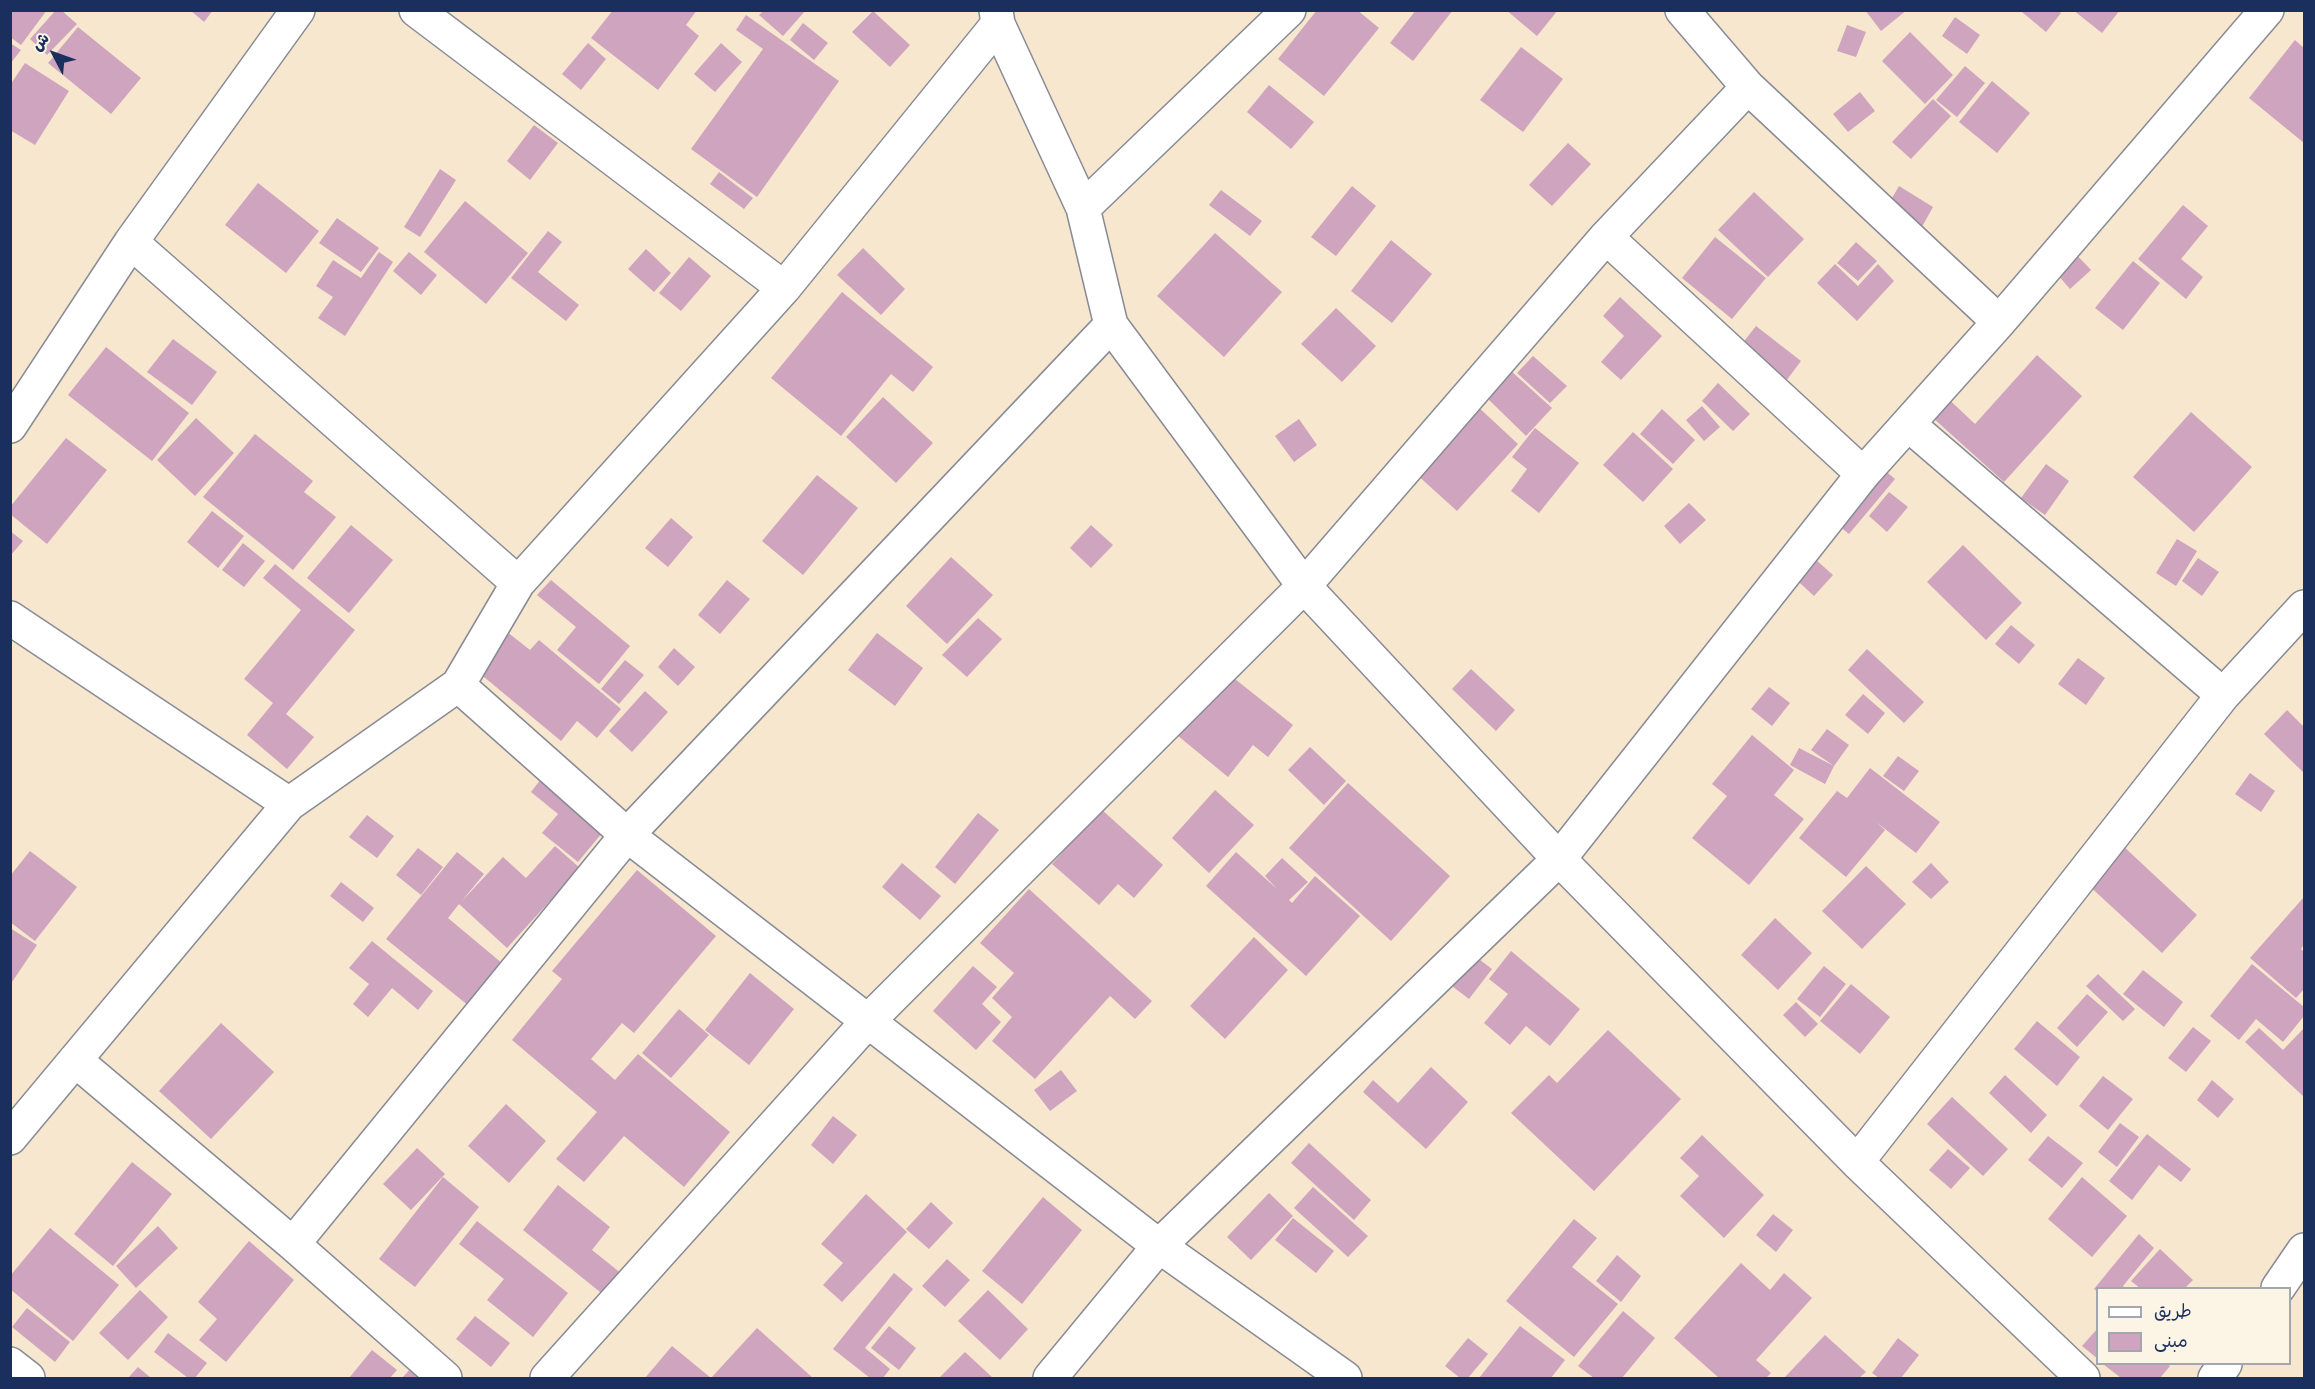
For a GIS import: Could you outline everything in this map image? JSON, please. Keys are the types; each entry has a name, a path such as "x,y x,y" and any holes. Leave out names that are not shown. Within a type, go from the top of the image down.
{"street":[{"path":"10,426 131,242 298,10"},
{"path":"416,10 784,288"},
{"path":"1083,208 1290,10"},
{"path":"1682,10 1748,87 1999,322"},
{"path":"1050,1378 1159,1246 1559,860 1863,474 1999,322 2267,10"},
{"path":"10,1138 289,804 458,685 518,583 784,288 997,17 1083,208 1111,325 1304,586 1559,860 2067,1373"},
{"path":"546,1378 868,1021 1304,586 1606,237 1748,87"},
{"path":"1606,237 1863,474"},
{"path":"131,242 518,583"},
{"path":"293,1244 627,835 1111,325"},
{"path":"1908,424 2223,695"},
{"path":"1857,1162 2223,695 2304,607"},
{"path":"10,618 289,804"},
{"path":"458,685 627,835 1159,1246 1345,1378"},
{"path":"75,1060 293,1244 445,1378"},
{"path":"2279,1287 2304,1250"},
{"path":"10,1364 28,1378"},
{"path":"2215,1378 2224,1365"}],"building":[{"path":"10,10 47,10 21,45 10,37"},
{"path":"56,10 61,10 77,24 47,55 30,39"},
{"path":"190,10 213,10 204,22"},
{"path":"613,10 697,10 686,25 699,36 658,90 591,38"},
{"path":"764,10 806,10 783,36 759,15"},
{"path":"1317,10 1357,10 1379,28 1324,96 1278,59"},
{"path":"1416,10 1453,10 1413,61 1390,43"},
{"path":"1506,10 1558,10 1537,36"},
{"path":"1865,10 1907,10 1881,31"},
{"path":"2023,10 2058,10 2061,13 2046,32 2022,12"},
{"path":"2073,10 2120,10 2102,33"},
{"path":"873,11 910,45 890,67 852,32"},
{"path":"746,15 839,81 757,197 691,149 763,49 736,30"},
{"path":"1955,17 1980,35 1967,54 1942,36"},
{"path":"803,23 828,43 814,60 790,40"},
{"path":"1847,25 1866,32 1856,57 1837,51"},
{"path":"78,27 141,78 111,114 48,63"},
{"path":"1910,32 1953,75 1925,104 1882,61"},
{"path":"2295,40 2304,48 2304,143 2249,98"},
{"path":"10,43 21,50 10,64"},
{"path":"588,43 606,59 581,90 562,74"},
{"path":"721,43 742,62 715,92 694,74"},
{"path":"1521,47 1563,79 1523,132 1480,100"},
{"path":"25,63 69,91 35,145 10,130 10,85"},
{"path":"1965,66 1985,83 1957,117 1936,100"},
{"path":"1992,81 2030,113 1997,153 1959,122"},
{"path":"1269,85 1314,122 1291,149 1247,112"},
{"path":"1860,92 1875,111 1848,132 1833,114"},
{"path":"1933,99 1951,116 1911,159 1892,142"},
{"path":"534,125 558,143 530,180 507,161"},
{"path":"1568,143 1591,164 1552,206 1529,185"},
{"path":"440,169 456,180 420,237 404,227"},
{"path":"719,172 753,198 744,209 710,184"},
{"path":"258,183 319,231 286,273 225,225"},
{"path":"1352,186 1376,206 1336,256 1311,237"},
{"path":"1899,186 1933,207 1919,232 1884,212"},
{"path":"1221,190 1262,221 1250,236 1209,205"},
{"path":"1754,192 1804,239 1768,277 1718,230"},
{"path":"465,201 528,253 486,304 424,252"},
{"path":"2183,205 2208,226 2181,259 2203,277 2186,299 2138,259"},
{"path":"337,218 379,248 361,272 319,243"},
{"path":"548,231 562,242 538,272 579,305 566,321 511,278"},
{"path":"1215,233 1282,292 1224,357 1157,296"},
{"path":"1715,237 1766,278 1732,319 1682,278"},
{"path":"1391,240 1432,274 1392,323 1351,291"},
{"path":"1856,242 1877,261 1858,281 1837,263"},
{"path":"863,248 905,289 881,315 837,275"},
{"path":"2070,248 2091,270 2070,289 2050,266"},
{"path":"646,249 671,273 654,292 628,269"},
{"path":"379,252 393,262 345,336 318,318 333,297 316,286 333,260 361,278"},
{"path":"409,252 437,275 421,295 393,271"},
{"path":"689,257 711,276 681,311 659,293"},
{"path":"2133,261 2160,283 2123,330 2095,308"},
{"path":"1835,264 1858,286 1878,264 1894,281 1857,321 1817,283"},
{"path":"842,292 933,367 913,392 891,374 841,436 771,378"},
{"path":"1620,297 1662,336 1621,380 1601,362 1624,336 1603,316"},
{"path":"1336,308 1376,346 1342,382 1301,344"},
{"path":"1756,326 1801,361 1780,389 1734,354"},
{"path":"173,339 217,372 192,405 147,372"},
{"path":"106,347 189,413 152,461 68,395"},
{"path":"2037,355 2082,396 2004,482 1922,408 1939,390 1975,424"},
{"path":"1533,356 1567,386 1550,403 1517,373"},
{"path":"1510,370 1552,408 1526,436 1486,397"},
{"path":"1718,383 1750,414 1733,431 1702,401"},
{"path":"883,397 933,443 896,483 846,437"},
{"path":"1476,405 1518,444 1457,511 1415,473"},
{"path":"1702,406 1720,427 1704,441 1686,420"},
{"path":"1662,409 1695,440 1673,464 1640,434"},
{"path":"2191,412 2252,467 2194,532 2133,477"},
{"path":"196,418 234,453 195,496 157,460"},
{"path":"1299,419 1317,445 1294,462 1275,436"},
{"path":"1535,428 1579,463 1539,513 1511,491 1527,469 1512,457"},
{"path":"1633,432 1673,469 1643,502 1603,465"},
{"path":"255,434 313,481 304,492 336,517 293,570 203,497"},
{"path":"66,438 107,470 47,544 10,514 10,507"},
{"path":"1869,457 1895,479 1849,534 1824,514"},
{"path":"2046,464 2069,481 2045,515 2021,498"},
{"path":"817,475 858,508 803,575 762,541"},
{"path":"1889,492 1908,507 1887,532 1869,516"},
{"path":"1689,503 1706,520 1680,544 1664,526"},
{"path":"212,511 244,536 218,568 187,542"},
{"path":"671,518 693,537 668,567 645,548"},
{"path":"351,525 393,560 349,613 307,578"},
{"path":"1091,525 1113,545 1091,568 1070,548"},
{"path":"10,531 23,541 10,556"},
{"path":"2177,539 2197,551 2176,586 2156,573"},
{"path":"243,543 265,561 244,587 222,570"},
{"path":"1963,545 2022,603 1986,640 1927,582"},
{"path":"1807,552 1833,575 1814,596 1788,572"},
{"path":"951,557 993,595 947,644 906,606"},
{"path":"2198,558 2219,572 2202,596 2182,581"},
{"path":"275,564 355,630 286,714 314,737 287,769 247,735 273,703 244,679 301,610 263,578"},
{"path":"551,580 630,646 599,684 557,650 576,627 537,595"},
{"path":"727,580 750,599 720,634 698,615"},
{"path":"978,618 1002,639 967,677 942,655"},
{"path":"497,624 530,650 539,640 621,709 597,738 577,721 561,741 466,662"},
{"path":"2011,625 2035,645 2019,664 1995,644"},
{"path":"877,633 923,668 895,706 848,670"},
{"path":"674,648 695,667 678,686 658,667"},
{"path":"1867,649 1924,702 1904,723 1848,670"},
{"path":"2078,658 2105,678 2086,705 2058,684"},
{"path":"625,660 644,675 619,704 601,689"},
{"path":"1216,664 1293,725 1268,757 1253,745 1228,777 1166,726"},
{"path":"1471,669 1515,710 1496,731 1452,689"},
{"path":"1769,687 1790,703 1772,726 1751,709"},
{"path":"645,691 668,712 632,752 609,731"},
{"path":"1863,694 1885,713 1868,734 1845,715"},
{"path":"2287,710 2304,727 2304,773 2264,734"},
{"path":"1827,729 1849,745 1834,766 1811,750"},
{"path":"1752,735 1794,770 1774,795 1804,819 1749,885 1692,838 1727,796 1712,784"},
{"path":"1310,747 1346,781 1324,805 1288,770"},
{"path":"1799,748 1834,766 1825,784 1790,765"},
{"path":"1898,756 1919,771 1904,791 1883,776"},
{"path":"1870,768 1940,822 1916,853 1876,822 1885,830 1846,877 1799,838 1837,791 1847,798"},
{"path":"2250,773 2275,791 2261,812 2235,794"},
{"path":"544,775 607,827 578,862 542,833 558,814 531,792"},
{"path":"1348,783 1450,876 1391,941 1289,848"},
{"path":"1215,790 1254,825 1209,873 1172,838"},
{"path":"1101,809 1163,865 1134,898 1118,884 1099,905 1052,864"},
{"path":"978,813 999,830 955,884 935,867"},
{"path":"367,815 394,836 377,858 349,837"},
{"path":"2122,845 2197,915 2162,953 2086,883"},
{"path":"555,846 580,868 507,948 459,904 448,918 503,964 469,1006 386,939 457,852 484,874 461,902 503,857 526,878"},
{"path":"418,848 443,867 421,895 396,875"},
{"path":"30,851 77,887 35,941 10,922 10,876"},
{"path":"1236,852 1277,889 1265,876 1282,858 1308,882 1289,900 1292,903 1315,876 1360,916 1306,976 1206,886"},
{"path":"902,863 941,896 920,920 882,887"},
{"path":"1931,863 1949,882 1931,899 1912,882"},
{"path":"1866,866 1906,904 1862,949 1822,911"},
{"path":"637,870 716,936 634,1033 622,1023 591,1059 615,1080 638,1054 730,1132 684,1187 624,1136 584,1182 556,1159 597,1112 512,1040 562,979 552,971"},
{"path":"341,882 374,908 363,922 330,896"},
{"path":"1029,889 1152,1001 1135,1019 1110,996 1035,1079 992,1041 1012,1017 992,998 1014,973 980,943"},
{"path":"2304,897 2304,944 2301,949 2304,952 2304,989 2296,998 2250,958"},
{"path":"1775,918 1812,953 1778,990 1741,955"},
{"path":"10,928 37,945 10,985"},
{"path":"1254,937 1288,970 1225,1039 1190,1006"},
{"path":"372,941 433,991 418,1010 392,988 368,1017 353,1004 369,984 349,968"},
{"path":"1467,950 1492,969 1469,999 1444,980"},
{"path":"1511,951 1580,1009 1550,1046 1526,1026 1510,1045 1484,1023 1508,994 1489,979"},
{"path":"2252,964 2304,1007 2304,1016 2283,1042 2256,1019 2239,1040 2210,1016"},
{"path":"973,966 997,987 982,1004 1001,1022 976,1050 933,1011"},
{"path":"1824,966 1846,984 1820,1017 1797,999"},
{"path":"2143,970 2183,1002 2164,1027 2123,994"},
{"path":"750,973 794,1009 749,1065 705,1030"},
{"path":"2098,974 2135,1009 2123,1021 2086,986"},
{"path":"1851,984 1890,1017 1860,1054 1820,1021"},
{"path":"2087,994 2108,1012 2077,1047 2057,1028"},
{"path":"1796,1002 1818,1024 1805,1037 1783,1015"},
{"path":"679,1009 709,1035 671,1078 642,1053"},
{"path":"2037,1021 2080,1057 2057,1086 2014,1049"},
{"path":"221,1023 274,1072 211,1139 159,1091"},
{"path":"2193,1027 2211,1041 2186,1072 2168,1058"},
{"path":"2259,1028 2283,1050 2304,1028 2304,1097 2245,1042"},
{"path":"1608,1030 1681,1099 1594,1191 1511,1113 1549,1075 1557,1083"},
{"path":"1431,1067 1468,1102 1426,1149 1363,1092 1373,1080 1398,1103"},
{"path":"1061,1070 1077,1091 1050,1111 1034,1090"},
{"path":"2005,1075 2047,1115 2031,1133 1989,1093"},
{"path":"2103,1076 2133,1099 2108,1130 2079,1106"},
{"path":"2212,1080 2234,1099 2218,1118 2197,1100"},
{"path":"1952,1097 2008,1149 1983,1176 1927,1124"},
{"path":"506,1104 546,1141 509,1183 468,1146"},
{"path":"833,1116 857,1135 833,1164 811,1145"},
{"path":"2120,1123 2139,1137 2117,1167 2098,1152"},
{"path":"2147,1134 2191,1169 2181,1182 2159,1165 2132,1200 2109,1181"},
{"path":"1702,1135 1764,1195 1724,1238 1680,1196 1699,1176 1680,1158"},
{"path":"2048,1136 2083,1163 2062,1188 2028,1160"},
{"path":"1309,1143 1371,1200 1354,1220 1291,1163"},
{"path":"417,1148 445,1174 411,1210 383,1184"},
{"path":"1948,1149 1970,1168 1951,1189 1929,1170"},
{"path":"132,1162 172,1194 113,1266 74,1234"},
{"path":"443,1177 479,1207 415,1287 379,1259"},
{"path":"2082,1177 2127,1216 2092,1257 2048,1219"},
{"path":"558,1185 610,1227 592,1250 622,1274 605,1296 523,1230"},
{"path":"1313,1187 1368,1236 1348,1257 1294,1208"},
{"path":"1269,1193 1293,1216 1251,1260 1227,1237"},
{"path":"866,1194 907,1232 842,1302 823,1285 843,1263 821,1244"},
{"path":"1043,1197 1082,1230 1022,1304 982,1271"},
{"path":"931,1202 953,1223 929,1249 906,1229"},
{"path":"1773,1214 1793,1230 1776,1252 1756,1235"},
{"path":"1293,1218 1334,1251 1316,1273 1275,1240"},
{"path":"1574,1219 1597,1238 1572,1267 1618,1304 1574,1357 1506,1301"},
{"path":"477,1221 568,1293 533,1337 487,1300 504,1279 459,1244"},
{"path":"158,1226 178,1248 136,1288 116,1266"},
{"path":"50,1228 119,1285 73,1341 10,1289 10,1276"},
{"path":"2139,1234 2154,1248 2124,1287 2096,1287 2096,1290 2094,1289"},
{"path":"249,1241 294,1280 226,1362 199,1340 217,1319 198,1302"},
{"path":"2160,1249 2193,1280 2186,1287 2139,1287 2131,1281"},
{"path":"1617,1255 1641,1276 1621,1302 1596,1281"},
{"path":"947,1259 970,1280 945,1307 922,1286"},
{"path":"1741,1263 1770,1290 1784,1273 1812,1298 1756,1360 1771,1373 1766,1378 1719,1378 1674,1338"},
{"path":"894,1273 913,1289 865,1348 890,1369 883,1378 870,1378 833,1349"},
{"path":"140,1290 168,1317 128,1360 99,1333"},
{"path":"988,1290 1028,1329 1000,1360 958,1321"},
{"path":"27,1308 70,1342 55,1362 12,1327"},
{"path":"1623,1311 1655,1338 1622,1378 1594,1378 1578,1366"},
{"path":"475,1316 510,1343 491,1367 456,1339"},
{"path":"889,1326 916,1348 899,1370 871,1348"},
{"path":"1520,1326 1565,1360 1551,1378 1479,1378"},
{"path":"757,1328 813,1378 711,1378"},
{"path":"2096,1330 2096,1357 2082,1346"},
{"path":"168,1333 207,1363 195,1378 188,1378 154,1352"},
{"path":"1825,1335 1866,1372 1859,1378 1784,1378"},
{"path":"1468,1338 1488,1354 1468,1378 1460,1378 1445,1366"},
{"path":"1898,1338 1919,1355 1901,1378 1879,1378 1872,1373"},
{"path":"672,1346 711,1378 645,1378"},
{"path":"372,1350 397,1370 390,1378 349,1378"},
{"path":"965,1352 993,1378 939,1378"},
{"path":"414,1365 429,1378 402,1378"},
{"path":"2104,1365 2170,1366 2160,1378 2121,1378"},
{"path":"138,1367 151,1378 128,1378"}]}
